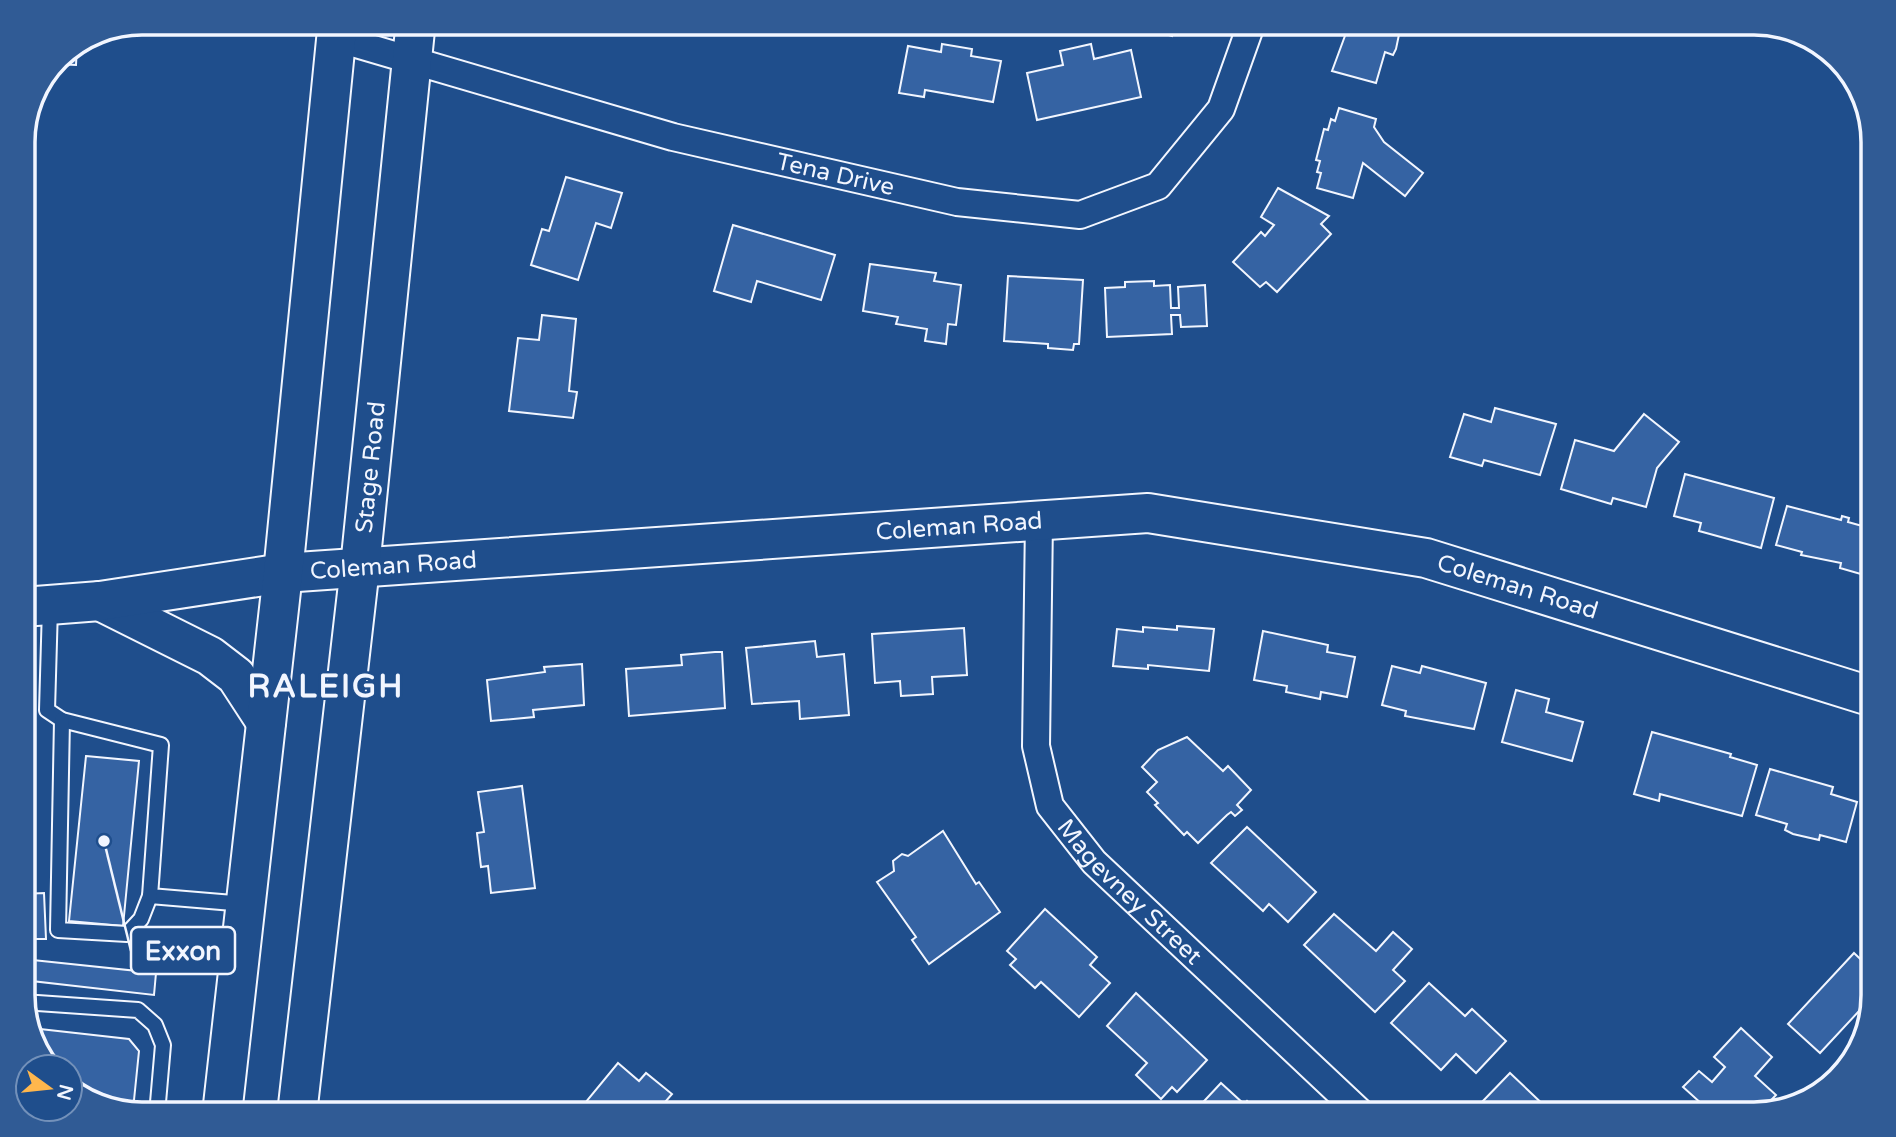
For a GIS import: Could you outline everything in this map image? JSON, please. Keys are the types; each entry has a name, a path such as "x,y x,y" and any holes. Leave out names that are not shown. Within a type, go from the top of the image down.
{"main road":[{"path":"223,1102 283,573 336,35"},
{"name":"Stage Road","path":"299,1102 360,567 414,45"},
{"name":"Coleman Road","path":"36,607 100,601 283,573 1148,513 1426,558 1861,693"},
{"path":"100,601 211,656 236,676 266,722"}],"street":[{"name":"Tena Drive","path":"343,35 414,45 695,142 957,202 1080,215 1158,186 1222,109 1248,35"},
{"name":"Magevney Street","path":"1039,519 1036,746 1050,806 1094,862 1349,1102"}],"lane":[{"path":"36,607 47,710 62,720 162,745 150,896 141,919 127,934 58,930 62,720"},
{"path":"150,896 245,904"},
{"path":"35,1003 138,1010 155,1025 163,1045 158,1102"}],"building":[{"path":"1345,35 1399,35 1393,55 1385,52 1376,83 1332,71"},
{"path":"942,44 972,49 971,56 1001,61 993,102 925,90 924,97 899,93 908,46 941,52"},
{"path":"1091,44 1094,59 1131,50 1141,97 1037,120 1027,73 1063,65 1060,51"},
{"path":"76,58 76,65 68,65"},
{"path":"1339,108 1376,119 1374,127 1384,142 1423,173 1405,196 1363,163 1353,198 1317,188 1321,173 1317,172 1320,161 1316,160 1324,129 1328,130 1331,119 1335,121"},
{"path":"566,177 622,193 611,228 596,223 578,280 531,265 542,229 549,231"},
{"path":"1278,188 1329,216 1321,224 1331,234 1277,292 1266,282 1260,287 1233,262 1261,232 1265,236 1274,225 1261,217"},
{"path":"733,225 835,255 821,300 757,281 751,302 714,291"},
{"path":"870,264 936,273 934,281 961,285 956,325 948,324 946,344 925,341 927,329 896,324 898,317 863,311"},
{"path":"1008,276 1083,280 1079,344 1074,344 1073,350 1048,348 1048,344 1004,341"},
{"path":"1154,281 1154,286 1170,285 1171,308 1179,308 1178,287 1205,285 1207,326 1181,327 1180,315 1171,315 1172,334 1107,337 1105,288 1125,287 1125,282"},
{"path":"542,315 576,319 569,391 577,392 573,418 509,411 518,338 539,340"},
{"path":"1495,408 1556,424 1540,475 1484,460 1482,466 1450,457 1464,414 1491,422"},
{"path":"1644,414 1679,442 1657,468 1646,507 1613,498 1611,504 1561,489 1575,440 1614,451"},
{"path":"1685,474 1774,498 1761,548 1699,531 1701,523 1674,516"},
{"path":"1787,506 1841,520 1842,516 1849,518 1848,522 1861,526 1861,574 1840,568 1841,563 1801,555 1802,552 1776,545"},
{"path":"1177,626 1214,629 1209,671 1148,665 1148,669 1113,666 1117,629 1143,632 1143,627 1177,630"},
{"path":"964,628 967,675 932,677 933,694 901,696 900,681 875,683 872,634"},
{"path":"1263,631 1328,645 1327,652 1355,657 1347,697 1321,692 1320,699 1286,692 1287,686 1254,680"},
{"path":"815,641 817,657 844,654 849,715 800,719 799,701 752,704 746,648"},
{"path":"722,652 725,708 629,716 626,669 682,665 681,655"},
{"path":"582,664 584,705 533,710 534,717 491,721 487,680 545,672 544,667"},
{"path":"1392,666 1420,673 1422,666 1486,683 1474,729 1405,716 1406,711 1382,705"},
{"path":"1516,690 1549,699 1546,712 1583,722 1572,761 1502,742"},
{"path":"1652,732 1731,754 1730,757 1757,765 1742,816 1660,794 1659,801 1634,794"},
{"path":"1187,737 1223,771 1228,766 1251,790 1237,805 1242,810 1235,816 1231,812 1227,815 1198,843 1187,832 1184,835 1155,805 1158,803 1147,792 1157,782 1142,767 1158,750"},
{"path":"86,756 139,761 123,926 69,921"},
{"path":"1770,769 1833,787 1831,794 1857,802 1846,842 1820,835 1819,840 1793,834 1785,830 1787,824 1756,815"},
{"path":"522,786 535,888 491,893 488,866 481,867 477,833 484,832 478,792"},
{"path":"1247,827 1316,892 1288,922 1269,904 1263,911 1211,863"},
{"path":"943,831 976,884 979,882 1000,912 929,964 912,940 916,937 877,882 894,871 893,861 902,854 908,856"},
{"path":"35,893 44,893 46,939 35,939"},
{"path":"1045,909 1097,957 1090,965 1110,983 1079,1017 1041,982 1035,988 1010,965 1016,959 1007,951"},
{"path":"1334,914 1376,951 1393,932 1412,949 1393,970 1405,981 1375,1012 1304,945"},
{"path":"1854,953 1861,960 1860,1010 1820,1053 1788,1024"},
{"path":"35,960 156,973 154,995 35,981"},
{"path":"1429,983 1465,1016 1472,1009 1506,1041 1476,1073 1456,1054 1441,1070 1391,1023"},
{"path":"1136,993 1207,1060 1177,1092 1172,1087 1161,1099 1136,1075 1147,1063 1107,1026"},
{"path":"1741,1028 1772,1057 1755,1076 1776,1095 1768,1101 1700,1102 1683,1087 1699,1071 1712,1082 1725,1067 1714,1057"},
{"path":"41,1029 129,1039 139,1051 132,1101 84,1085 84,1053 52,1053"},
{"path":"618,1063 639,1081 646,1073 672,1094 665,1102 586,1102"},
{"path":"1510,1073 1541,1102 1482,1102"},
{"path":"1221,1083 1242,1102 1203,1102"}],"place":[{"name":"Exxon","path":"104,841"}],"district":[{"name":"RALEIGH","path":"326,686"}]}
